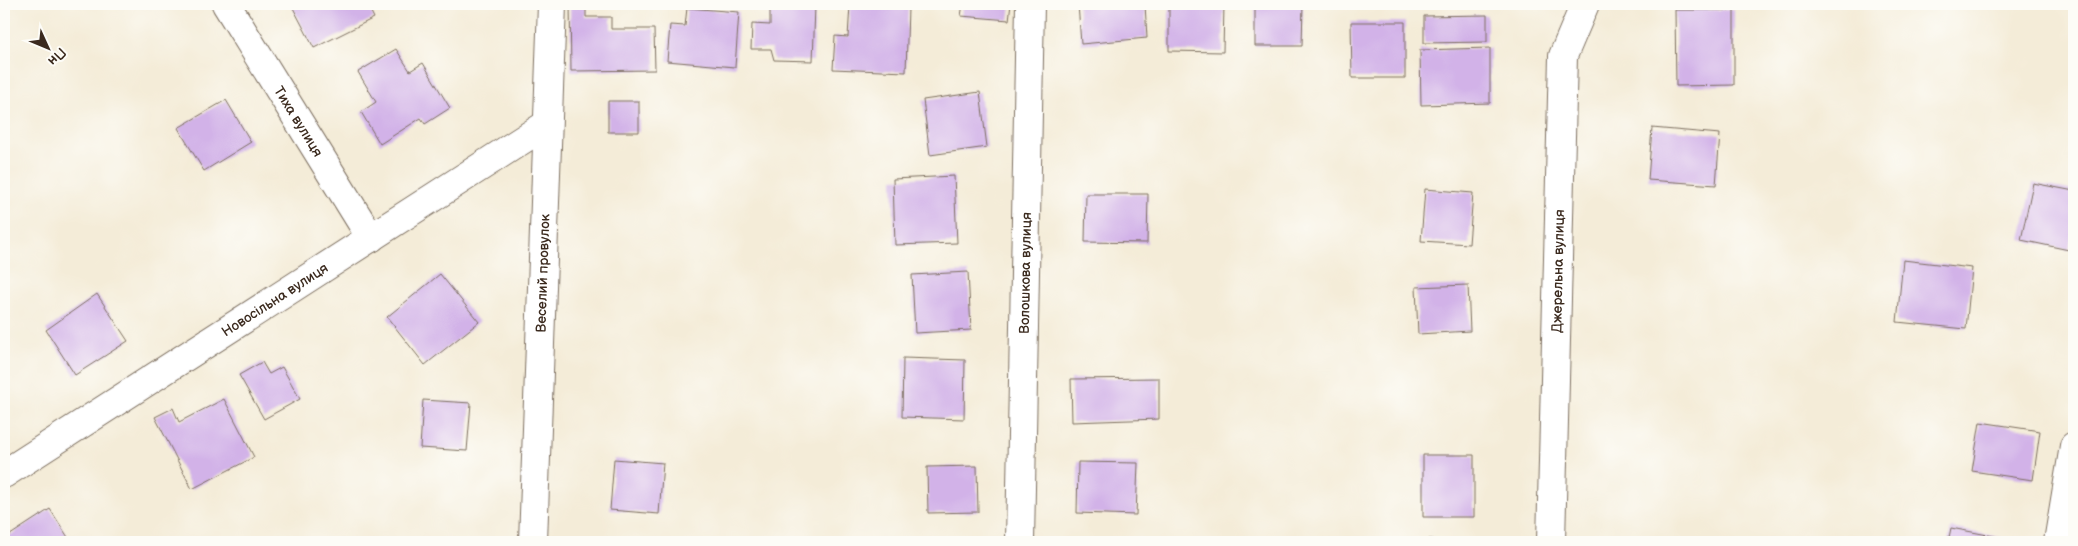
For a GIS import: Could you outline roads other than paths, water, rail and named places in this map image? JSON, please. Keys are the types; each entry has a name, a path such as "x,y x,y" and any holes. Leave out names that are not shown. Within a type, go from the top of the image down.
{"street":[{"name":"Тиха вулиця","path":"226,4 371,238"},
{"name":"Веселий провулок","path":"533,542 552,4"},
{"name":"Волошкова вулиця","path":"1020,542 1030,4"},
{"name":"Джерельна вулиця","path":"1551,542 1563,56 1585,4"},
{"name":"Новосільна вулиця","path":"4,474 547,124"},
{"path":"2058,542 2074,446"}]}
